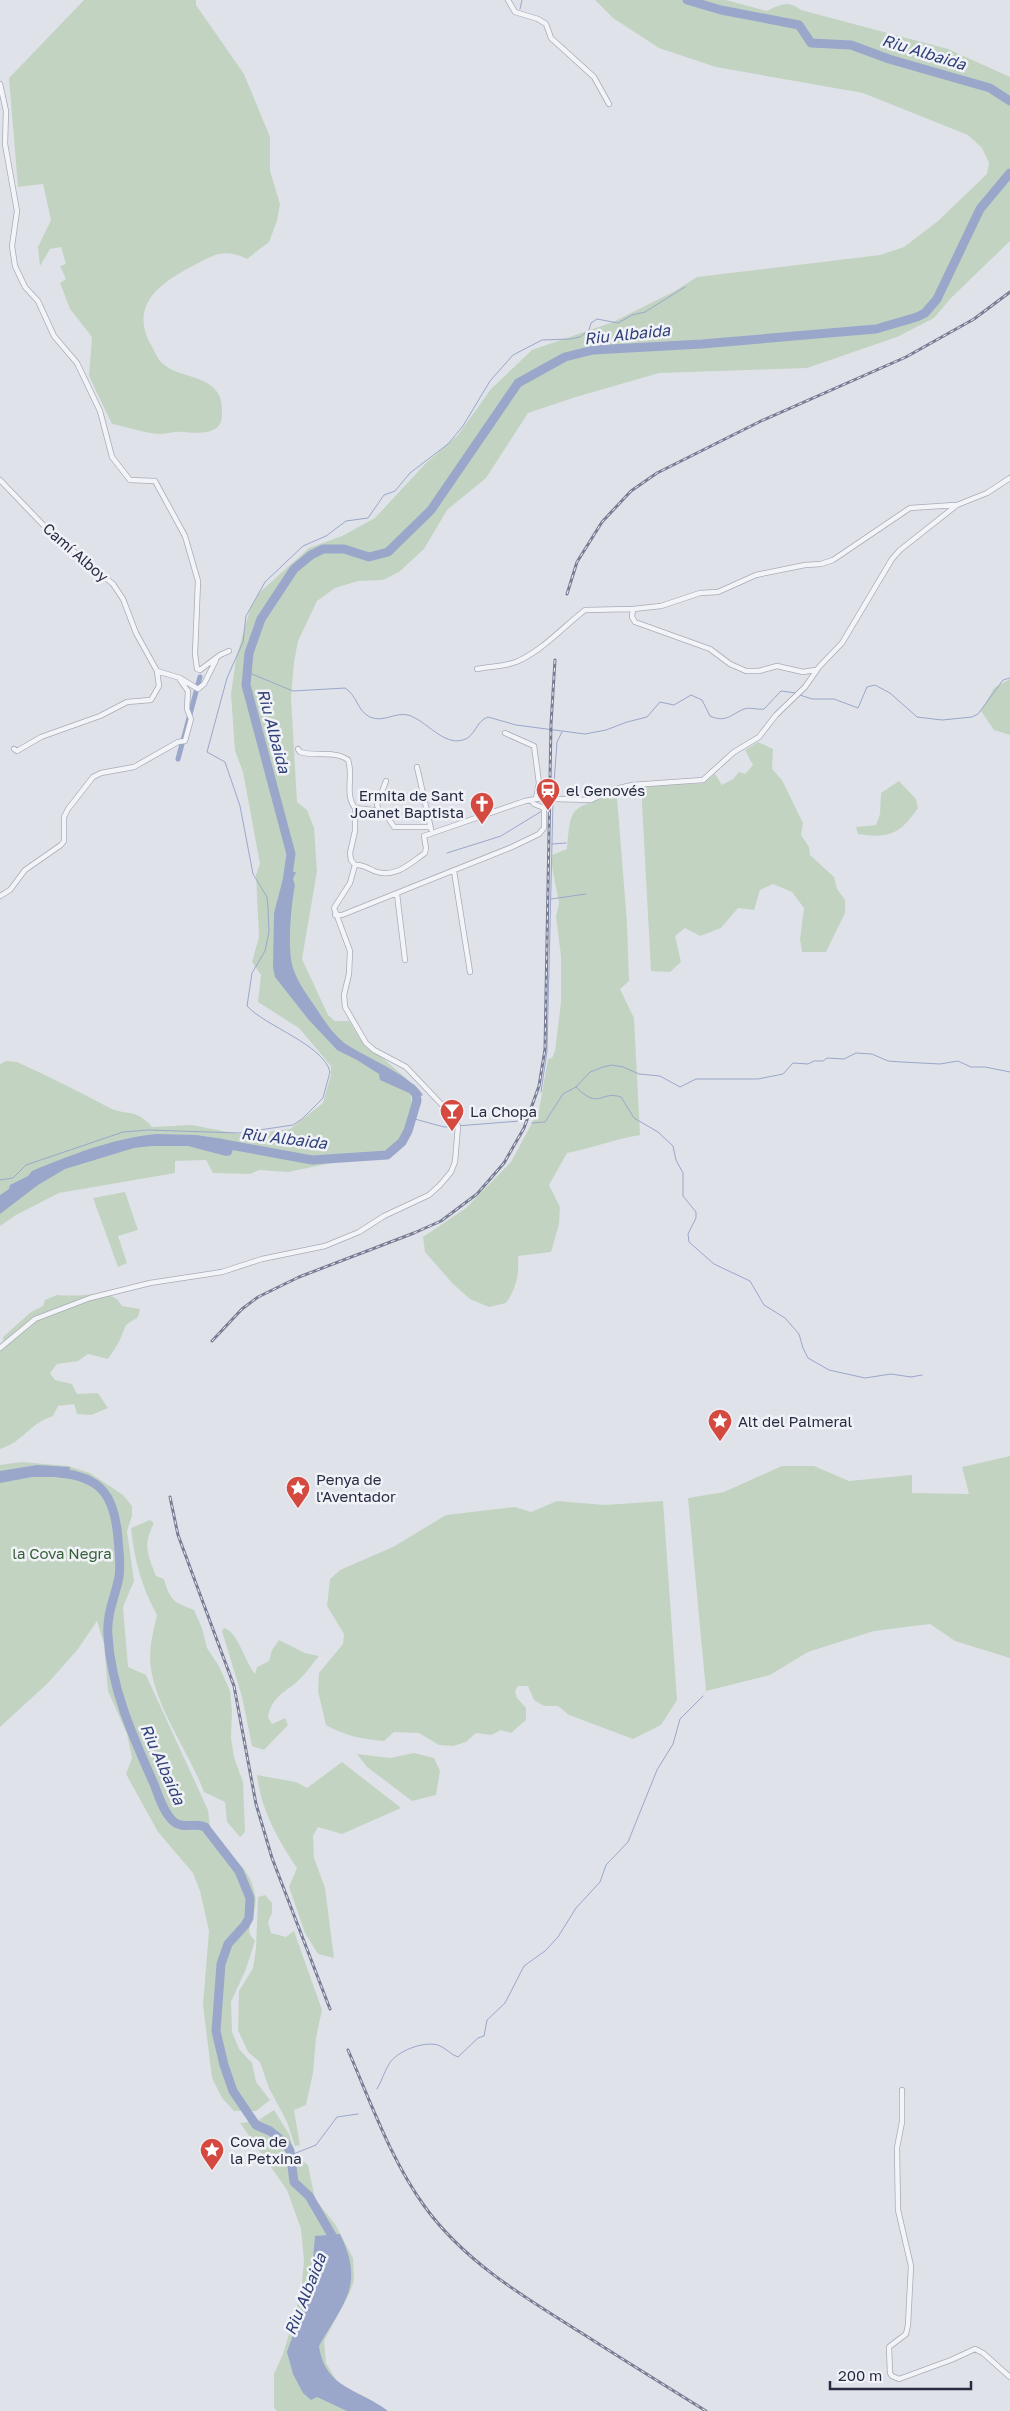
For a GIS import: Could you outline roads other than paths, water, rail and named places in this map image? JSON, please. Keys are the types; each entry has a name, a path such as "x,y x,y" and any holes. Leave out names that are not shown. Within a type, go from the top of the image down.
{"street":[{"path":"508,0 515,12 538,19 546,24 551,38 594,77 609,104"},
{"path":"0,84 6,111 4,144 17,211 12,246 15,266 25,287 38,301 45,321 54,336 77,364 100,411 112,458 130,480 155,481 185,536 199,588 195,654 196,669 200,670 216,658 229,652"},
{"path":"355,865 361,865 381,873 398,872 425,853 424,836 533,799 591,800 608,791 632,784 702,780 734,752 759,737 776,715 805,687 816,670 842,643 892,559 957,506 987,493 1010,478"},
{"name":"Camí Alboy","path":"0,480 49,531 113,584 126,606 136,633 157,671"},
{"path":"478,669 498,668 523,659 559,634 585,610 633,609 661,606 693,595 718,592 756,575 827,563 910,508 957,506"},
{"path":"633,609 632,617 636,622 710,650 730,664 746,671 760,671 777,666 803,672 816,670"},
{"path":"14,749 17,751 41,737 100,716 127,702 151,700 159,686 157,671 175,676 198,689 204,684 216,658"},
{"path":"0,896 10,890 24,870 61,846 64,840 64,817 93,777 101,773 134,767 178,742 185,741 191,721 188,709 189,694 182,682 175,676"},
{"path":"335,916 342,915 454,871 512,847 542,832 544,808 534,804 533,799 539,783 534,746 505,733"},
{"path":"298,749 302,753 342,756 348,760 350,772 349,791 351,802 355,808 355,831 350,853 351,860 355,865"},
{"path":"417,767 432,833"},
{"path":"379,810 377,805 386,781"},
{"path":"355,808 379,810 386,813 394,827 430,827"},
{"path":"0,1348 35,1319 90,1298 150,1283 215,1273 262,1259 325,1246 359,1232 384,1216 429,1195 446,1178 455,1162 458,1126 422,1082 396,1060 374,1050 361,1036 344,1000 349,974 350,951 335,916 334,906 350,883 355,865"},
{"path":"454,871 470,972"},
{"path":"397,894 405,960"},
{"path":"902,2090 902,2122 897,2148 898,2210 911,2266 908,2326 906,2334 889,2347 890,2373 895,2378 899,2378 950,2360 974,2349 983,2353 1010,2377"}],"water":[{"path":"285,871 296,872 293,879 295,885 291,915 290,950 293,968 304,990 329,1027 343,1042 391,1069 410,1082 423,1095 418,1097 380,1080 379,1074 337,1050 308,1019 275,977 273,968 274,913"},
{"path":"156,1134 196,1135 223,1139 233,1149 231,1155 226,1156 188,1146 134,1148 65,1169 38,1185 0,1214 0,1195 9,1189 10,1185 28,1176 32,1171 108,1143"},
{"path":"37,1465 70,1467 68,1477 32,1477 0,1483 0,1471"},
{"path":"340,2234 351,2267 351,2280 343,2305 319,2346 328,2371 336,2380 388,2411 347,2411 317,2397 311,2400 303,2393 293,2374 287,2352 304,2303 306,2283 311,2282 315,2236"}],"waterway":[{"path":"520,9 522,0"},
{"name":"Riu Albaida","path":"687,0 721,10 799,25 811,43 851,45 889,59 990,88 1010,101"},
{"name":"Riu Albaida","path":"287,882 291,854 246,685 249,653 261,619 294,569 311,555 323,549 344,549 369,557 388,552 431,510 518,383 565,357 593,350 702,344 876,329 925,313 937,299 980,209 1010,173"},
{"path":"0,1180 13,1178 26,1165 123,1132 148,1130 239,1133 293,1125 302,1119 323,1098 330,1072 325,1062 306,1045 247,1006 252,973 265,951 269,932 267,897 253,874 240,806 225,762 207,752 227,678 243,642 246,616 265,582 303,546 326,536 346,521 368,518 384,495 395,491 410,473 448,444 463,426 490,381 513,355 542,340 580,337 589,330 591,323 597,319 618,323 632,315 645,312 685,287"},
{"path":"247,672 293,691 345,688 362,711 370,717 380,719 403,714 408,715 442,736 456,741 470,736 481,722 488,717 516,725 585,734 606,730 647,717 660,702 674,705 691,695 702,700 710,716 720,719 746,708 764,709 781,691 796,693"},
{"path":"178,759 200,677"},
{"path":"800,695 812,699 834,699 858,708 867,687 875,685 890,693 917,717 942,720 972,717 978,714 1003,680 1010,678"},
{"path":"553,797 557,742 562,732"},
{"path":"541,1092 547,1051 553,801"},
{"path":"447,853 501,836 542,811"},
{"path":"552,844 566,843"},
{"path":"551,899 586,894"},
{"path":"532,1123 545,1122 563,1094 576,1087 590,1072 612,1065 623,1067 639,1074 660,1076 680,1087 696,1079 758,1079 783,1074 793,1063 808,1064 814,1061 823,1061 827,1058 844,1059 856,1053 872,1054 888,1061 940,1064 958,1061 971,1067 985,1067 1010,1072"},
{"path":"576,1087 590,1098 621,1097 634,1118 658,1132 673,1146 676,1160 683,1173 683,1196 696,1212 696,1218 688,1234 689,1242 714,1264 750,1281 764,1305 785,1318 799,1334 808,1358 829,1370 865,1378 891,1374 911,1377 922,1375"},
{"name":"Riu Albaida","path":"219,1143 312,1160 387,1155 402,1142 408,1131 417,1101 416,1094 411,1088"},
{"path":"411,1118 444,1127 520,1121"},
{"name":"Riu Albaida","path":"58,1473 73,1475 96,1484 103,1491 114,1511 120,1568 108,1621 110,1655 124,1712 162,1804 170,1818 177,1824 205,1827 239,1871 250,1898 249,1918 228,1944 221,1964 216,2031 224,2065 233,2091 256,2125 270,2131 286,2144 290,2151 294,2182 309,2196 337,2244"},
{"path":"377,2089 389,2064 404,2051 425,2044 432,2044 441,2046 458,2057 478,2038 484,2036 487,2020 505,2003 524,1966 545,1951 558,1937 576,1908 600,1882 606,1865 628,1842 657,1770 673,1744 680,1719 703,1696"},
{"path":"291,2155 316,2145 337,2117 358,2114"}],"railway":[{"path":"567,594 577,562 602,522 631,491 657,473 761,421 906,357 974,319 1010,292"},
{"path":"212,1341 242,1309 258,1297 299,1277 441,1221 477,1194 504,1163 524,1128 539,1086 545,1049 551,724 555,660"},
{"path":"170,1497 178,1535 234,1686 256,1804 272,1858 330,2009"},
{"path":"348,2050 382,2131 402,2170 425,2207 458,2245 517,2292 706,2411"}],"place":[{"name":"el Genovés","path":"548,811"},
{"name":"Ermita de Sant Joanet Baptista","path":"482,825"},
{"name":"La Chopa","path":"452,1132"},
{"name":"Alt del Palmeral","path":"720,1442"},
{"name":"Penya de l'Aventador","path":"298,1509"},
{"name":"Cova de la Petxina","path":"212,2171"}],"park label":[{"name":"la Cova Negra","path":"62,1553"}]}
